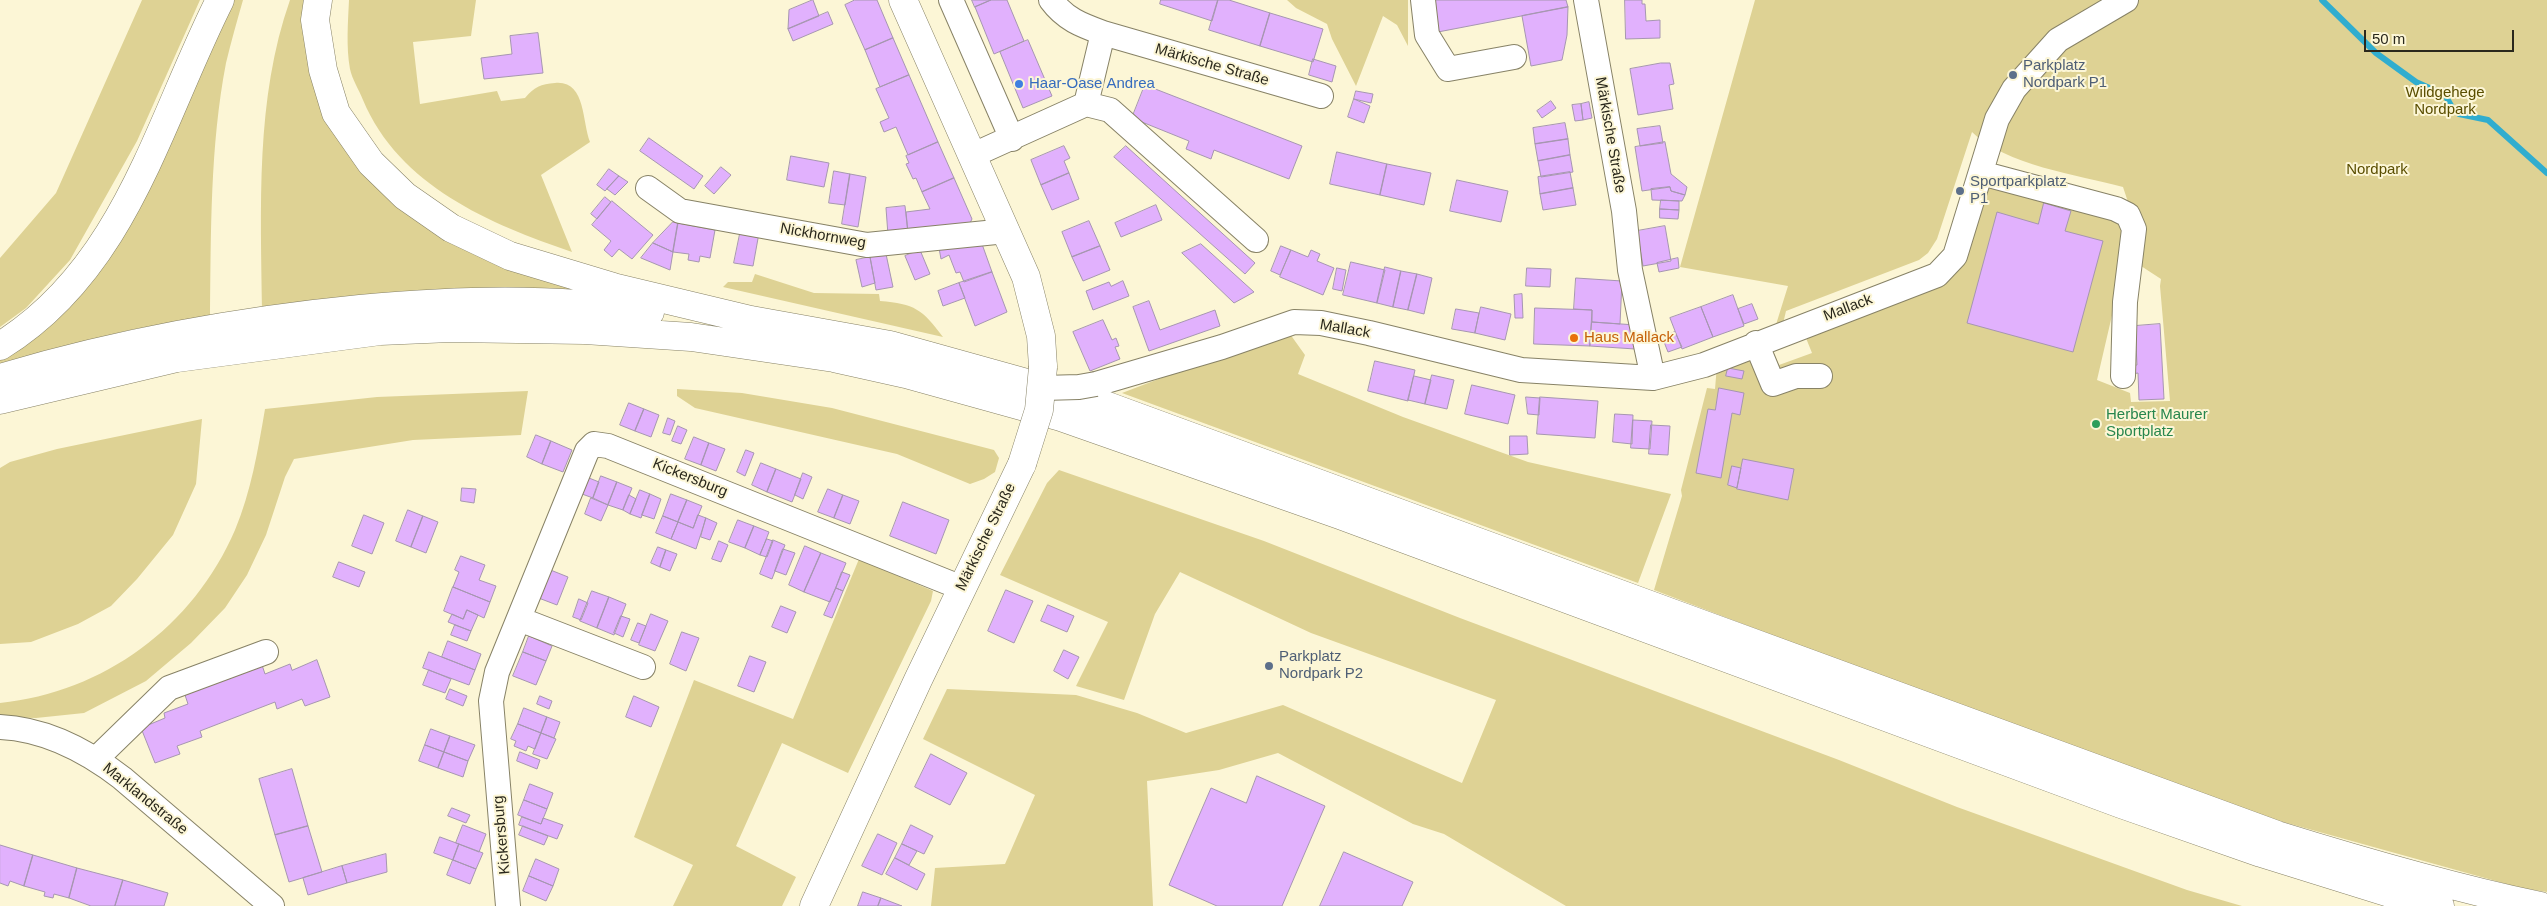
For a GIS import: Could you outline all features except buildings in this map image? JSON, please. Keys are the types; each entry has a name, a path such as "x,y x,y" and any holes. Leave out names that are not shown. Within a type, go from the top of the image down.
{"main road":[{"path":"0,346 48,312 80,278 107,241 159,140 220,0"},
{"path":"318,0 315,20 323,70 336,113 371,163 405,196 451,228 510,256 613,287 750,320 890,345 1102,404 2268,832 2376,866 2463,889 2540,906"},
{"name":"Märkische Straße","path":"814,906 1022,464 1039,410 1043,377 1041,336 1034,303 1006,231 903,0"},
{"path":"0,378 113,347 178,346 308,327 438,303 596,304 768,333 827,334"},
{"path":"308,327 380,332 450,328 585,330 691,337 834,358 968,390 1061,417 1248,482 2121,804 2261,853 2409,899 2440,906"},
{"path":"0,400 178,346"}],"street":[{"path":"951,0 1012,138"},
{"name":"Märkische Straße","path":"1051,0 1060,12 1074,22 1103,33 1321,96"},
{"path":"1423,0 1426,36 1448,69 1514,57"},
{"name":"Märkische Straße","path":"1586,0 1624,211 1630,270 1653,378"},
{"name":"Mallack","path":"1043,377 1079,387 1096,384 1222,347 1294,322 1321,323 1369,333 1521,370 1653,378 1704,364 1937,275 1955,256 1997,120 2014,90 2030,69 2058,40 2126,0"},
{"path":"1086,104 1103,33"},
{"path":"971,156 1086,104 1110,110 1256,240"},
{"path":"1981,172 2116,208 2128,215 2134,228 2125,302 2123,376"},
{"name":"Nickhornweg","path":"648,188 680,210 867,245 1006,231"},
{"path":"1756,343 1772,384 1796,376 1820,376"},
{"name":"Kickersburg","path":"508,906 491,701 497,672 587,451 594,444 608,446 962,588"},
{"path":"519,619 642,667"},
{"path":"96,759 169,688 266,652"},
{"name":"Marklandstraße","path":"0,727 22,728 55,739 96,759 122,778 272,906"}],"green space":[{"path":"142,0 200,0 137,141 70,260 26,308 0,327 0,258 56,193"},
{"path":"232,0 243,0 226,63 217,126 212,189 210,315 125,331 0,365 0,359 63,310"},
{"path":"290,0 309,0 308,33 383,190 589,292 262,311 261,193 265,115 279,38"},
{"path":"349,0 476,0 471,36 413,42 420,104 497,91 501,101 525,98 535,89 550,83 565,84 572,88 578,95 581,104 590,142 541,175 572,252 510,229 450,198 423,179 399,156 379,130 351,73 348,43"},
{"path":"1287,0 1408,0 1408,46 1397,25 1383,16 1356,86 1332,39 1327,24 1296,8"},
{"name":"Nordpark","path":"1755,0 2547,0 2547,892 2521,888 2251,813 2045,739 1654,590 1682,496 1681,490 1707,388 1715,389 1717,365 1770,345 1779,365 1812,353 1804,333 1947,278 1958,271 1965,260 1989,185 2118,217 2129,242 2097,380 2130,393 2131,402 2170,401 2160,286 2161,279 2141,266 2129,205 2123,187 2022,161 2003,153 1972,132 1937,239 1928,253 1919,260 1786,311 1782,328 1774,331 1788,286 1680,267"},
{"path":"755,274 814,293 879,294 880,301 910,306 923,314 943,337 723,287 728,282 752,282"},
{"path":"1290,334 1305,355 1298,374 1403,417 1528,462 1671,494 1638,583 1122,393 1232,351"},
{"path":"677,389 742,393 832,408 994,450 999,458 995,472 984,479 970,484 897,454 695,408 677,396"},
{"path":"528,391 521,435 413,440 294,459 285,477 266,535 247,575 225,608 191,643 146,681 84,713 36,718 0,717 0,703 38,696 75,685 109,669 141,649 170,624 195,596 217,565 241,516 260,440 265,409 377,397"},
{"path":"202,419 196,484 173,535 137,579 111,606 78,624 31,642 0,644 0,468 10,462 57,449"},
{"path":"1059,470 1264,541 1460,618 1839,760 1957,807 2187,890 2242,906 1566,906 1444,834 1413,824 1278,753 1219,770 1147,781 1153,906 931,906 935,868 1005,864 1035,795 923,739 947,689 1076,695 1137,713 1186,733 1283,705 1462,783 1496,700 1311,633 1180,572 1155,614 1124,700 1076,686 1108,622 1000,575 1047,483"},
{"path":"859,559 933,591 931,601 848,773 782,743 736,846 796,877 782,906 673,906 693,865 634,837 694,680 793,719"}],"waterway":[{"path":"2322,0 2376,53 2416,82 2445,95 2453,109 2459,114 2488,120 2547,173"}],"place":[{"name":"Parkplatz Nordpark P1","path":"2013,75"},
{"name":"Haar-Oase Andrea","path":"1019,84"},
{"name":"Sportparkplatz P1","path":"1960,191"},
{"name":"Haus Mallack","path":"1574,338"},
{"name":"Herbert Maurer Sportplatz","path":"2096,424"},
{"name":"Parkplatz Nordpark P2","path":"1269,666"}],"park label":[{"name":"Wildgehege Nordpark","path":"2445,102"}]}
